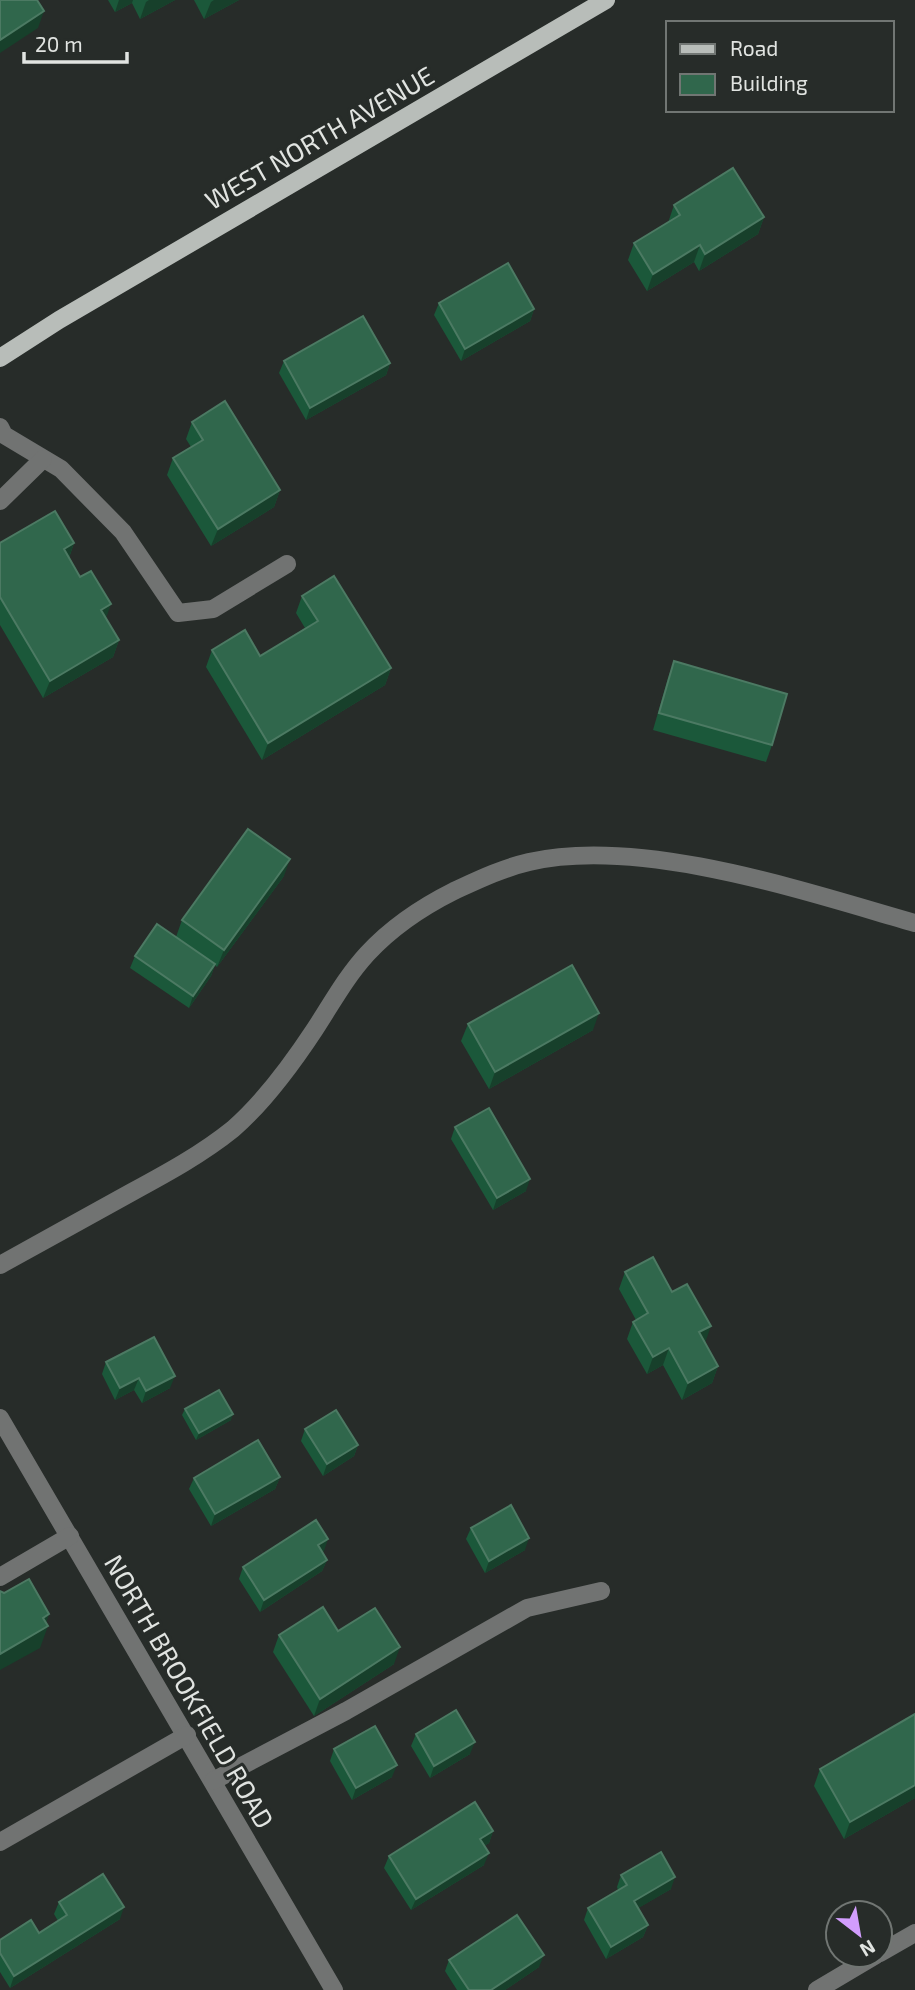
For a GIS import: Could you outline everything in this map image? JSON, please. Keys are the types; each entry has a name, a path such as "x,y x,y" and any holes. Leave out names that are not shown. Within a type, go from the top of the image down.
{"main road":[{"name":"WEST NORTH AVENUE","path":"0,358 59,320 606,0"},
{"name":"WEST NORTH AVENUE","path":"0,343 59,320"}],"street":[{"path":"0,427 4,435 61,470 123,532 178,613 213,609 287,564"},
{"path":"0,500 43,459"},
{"path":"0,1265 192,1158 233,1128 264,1097 314,1030 338,990 368,954 397,926 435,901 480,878 530,862 581,856 638,858 697,866 791,888 915,923"},
{"name":"NORTH BROOKFIELD ROAD","path":"0,1418 334,1990"},
{"path":"0,1577 70,1536"},
{"path":"214,1781 346,1711 527,1608 601,1591"},
{"path":"0,1842 187,1735"},
{"path":"894,1945 915,1933"},
{"path":"817,1990 853,1969"}],"building":[{"path":"0,0 37,0 44,11 0,40"},
{"path":"733,168 764,217 705,254 700,245 653,274 634,243 680,215 674,205"},
{"path":"508,263 534,309 465,349 439,303"},
{"path":"363,316 390,363 310,408 284,361"},
{"path":"225,401 280,490 218,529 173,458 203,440 192,422"},
{"path":"55,511 74,543 64,549 80,577 91,571 111,604 101,610 119,640 50,681 0,597 0,543"},
{"path":"334,576 391,668 268,743 212,650 245,630 260,656 318,621 302,596"},
{"path":"674,661 787,694 772,745 659,713"},
{"path":"248,829 290,859 224,950 182,920"},
{"path":"157,924 215,964 193,996 135,956"},
{"path":"572,965 599,1013 495,1072 468,1024"},
{"path":"489,1108 530,1179 497,1198 455,1127"},
{"path":"653,1257 672,1292 687,1284 711,1326 699,1332 718,1366 688,1383 669,1348 653,1357 633,1322 648,1313 625,1272"},
{"path":"154,1337 175,1376 146,1391 139,1378 120,1388 106,1362"},
{"path":"219,1390 233,1414 199,1433 185,1409"},
{"path":"336,1410 358,1445 327,1464 305,1429"},
{"path":"258,1440 280,1477 215,1514 194,1478"},
{"path":"511,1505 529,1538 489,1561 471,1528"},
{"path":"316,1520 328,1539 318,1545 327,1560 264,1600 243,1567"},
{"path":"29,1579 49,1614 43,1618 48,1626 0,1654 0,1591 4,1593"},
{"path":"323,1607 338,1631 375,1608 400,1647 320,1699 279,1635"},
{"path":"456,1710 475,1742 434,1766 416,1734"},
{"path":"915,1714 915,1785 850,1822 820,1769"},
{"path":"375,1726 397,1765 356,1788 334,1749"},
{"path":"475,1802 493,1831 480,1839 489,1853 416,1899 389,1856"},
{"path":"661,1852 675,1877 634,1901 648,1925 611,1947 588,1908 627,1885 621,1875"},
{"path":"103,1874 124,1907 14,1976 0,1953 0,1940 31,1920 39,1933 67,1915 59,1902"},
{"path":"517,1915 544,1955 491,1990 469,1990 449,1960"}]}
